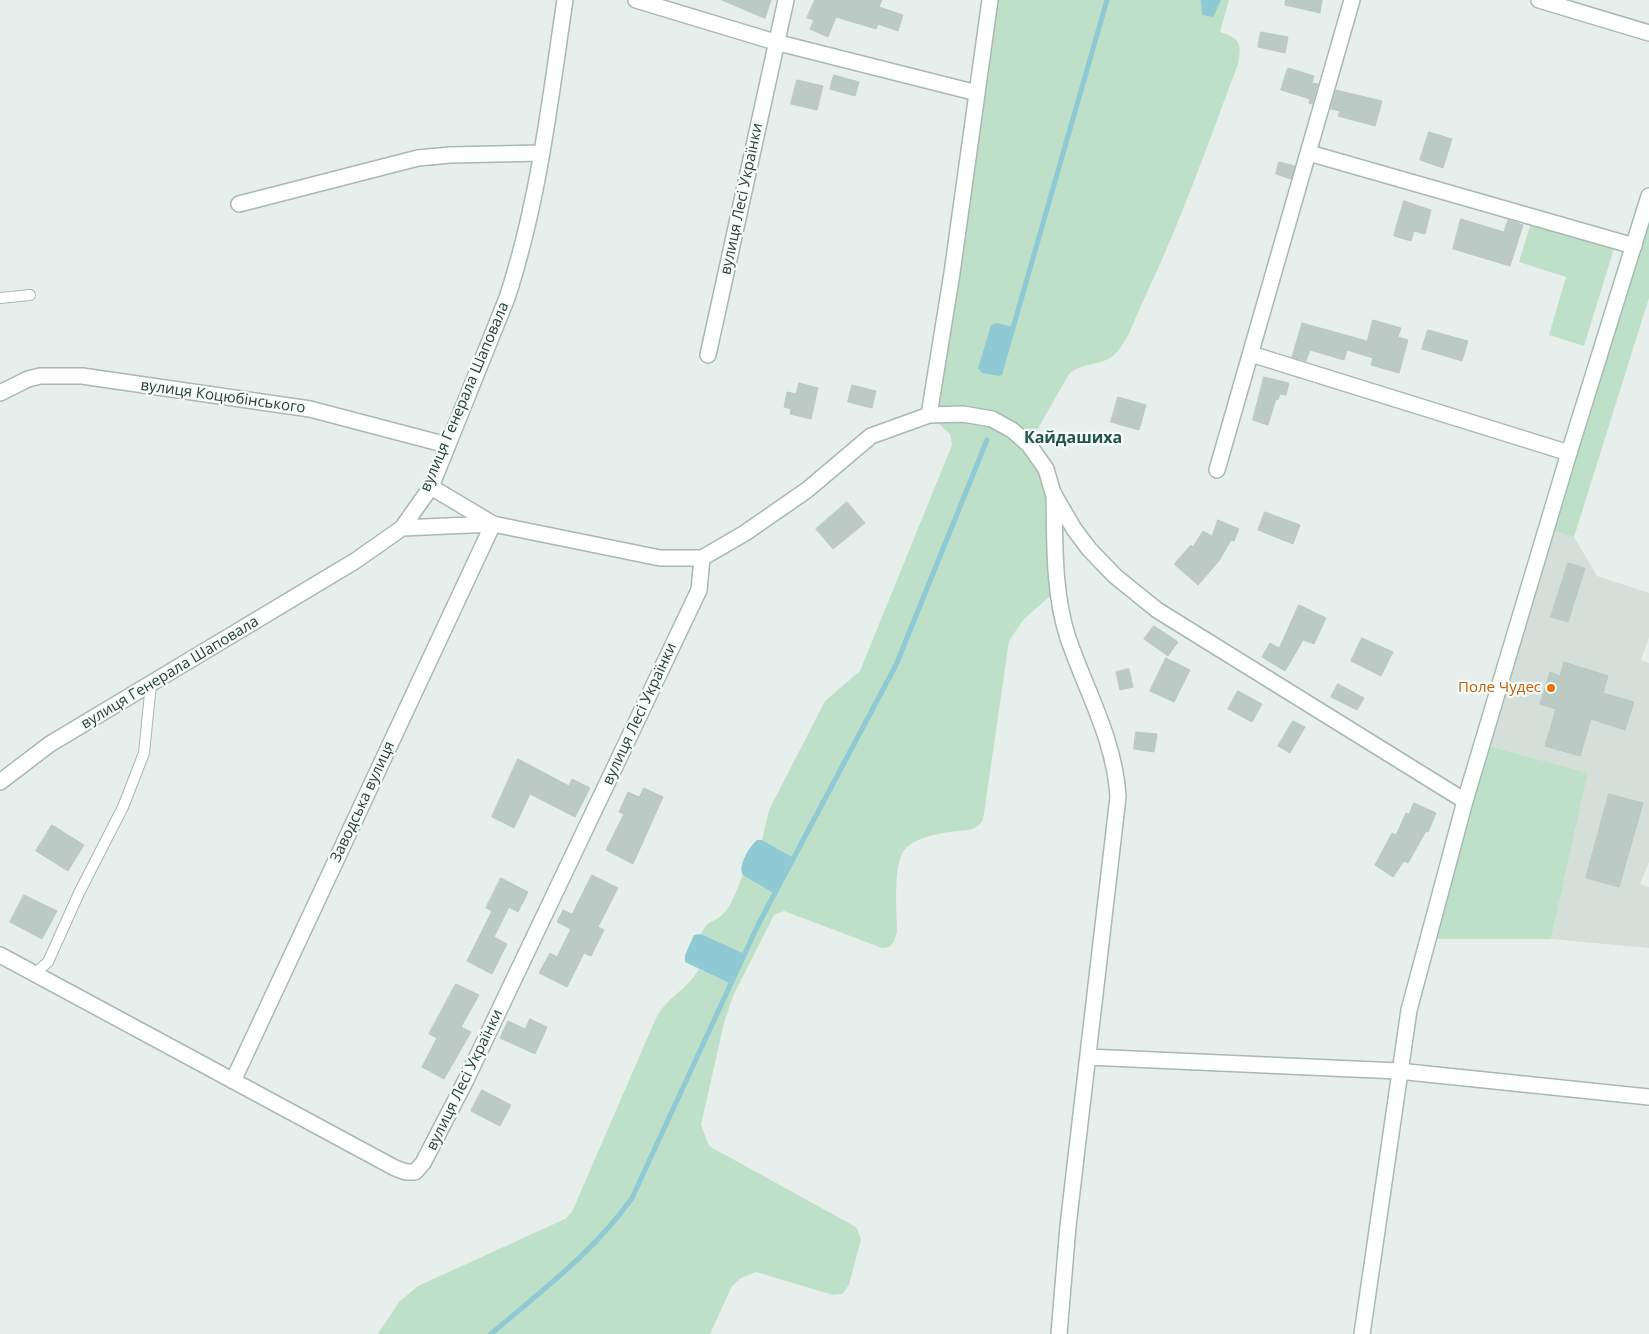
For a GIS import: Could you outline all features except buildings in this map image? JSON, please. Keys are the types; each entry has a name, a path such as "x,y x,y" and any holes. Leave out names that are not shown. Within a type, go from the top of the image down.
{"street":[{"name":"вулиця Генерала Шаповала","path":"0,782 50,744 355,561 402,528 431,487 510,290 524,241 542,153 565,0"},
{"path":"636,0 776,42 977,93"},
{"name":"вулиця Лесі Українки","path":"708,355 786,0"},
{"path":"929,415 952,273 990,0"},
{"path":"1216,470 1352,0"},
{"path":"1539,0 1649,33"},
{"path":"239,204 418,158 450,155 542,153"},
{"path":"1309,153 1634,246"},
{"path":"1362,1334 1398,1071 1409,1010 1465,801 1569,453 1649,196"},
{"path":"1251,354 1569,453"},
{"name":"вулиця Коцюбінського","path":"0,393 28,379 40,376 82,376 310,409 447,445"},
{"path":"402,528 493,524 660,558 702,558 745,533 807,490 871,436 929,415 963,414 992,419 1012,430 1029,444 1046,469 1054,492 1089,549 1132,591 1157,610 1465,801"},
{"path":"431,487 493,524"},
{"path":"1054,492 1056,567 1068,637 1110,746 1117,779 1117,812 1068,1226 1059,1334"},
{"name":"Заводська вулиця","path":"233,1081 493,524"},
{"name":"вулиця Лесі Українки","path":"0,955 395,1168 406,1172 415,1172 424,1163 466,1080 699,590 702,558"},
{"path":"1088,1057 1398,1071 1649,1097"}],"lane":[{"path":"0,298 30,295"},
{"path":"34,974 48,962 79,893 123,807 144,753 151,684"}],"shaded area":[{"path":"1547,528 1574,537 1597,576 1649,593 1649,637 1641,660 1649,663 1649,862 1640,884 1649,887 1649,948 1551,939 1588,773 1482,744"}],"green space":[{"path":"990,0 1229,0 1220,32 1236,40 1240,46 1240,51 1238,64 1205,154 1127,337 1114,355 1104,361 1074,370 1069,374 1029,444 1046,469 1058,589 1023,620 1009,641 983,820 971,829 943,833 919,840 907,847 903,852 897,879 897,932 894,942 889,947 882,948 784,911 774,915 733,996 724,1023 701,1125 709,1146 856,1227 861,1239 849,1285 842,1294 833,1295 756,1272 741,1278 732,1286 710,1334 378,1334 399,1302 418,1286 565,1219 572,1212 661,1010 689,982 699,969 731,984 745,954 701,934 704,929 726,910 743,875 775,893 794,858 762,840 769,810 825,701 860,671 952,445 950,434 929,415"},
{"path":"1649,196 1649,298 1574,537 1547,528"},
{"path":"1533,216 1616,242 1584,346 1549,335 1566,277 1519,262"},
{"path":"1482,744 1588,773 1551,939 1427,939"}],"water":[{"path":"1201,0 1221,0 1213,17 1202,15"},
{"path":"997,323 1013,327 999,376 982,373 978,368 991,325"},
{"path":"757,840 762,840 794,858 775,894 743,875 742,867 745,856"},
{"path":"701,934 745,954 731,984 685,962 685,955 694,935"}],"waterway":[{"path":"1000,373 1107,0"},
{"path":"491,1334 584,1253 617,1218 632,1198 758,925 896,665 987,440"}],"place":[{"name":"Поле Чудес","path":"1551,688"}],"district":[{"name":"Кайдашиха","path":"1073,438"}]}
